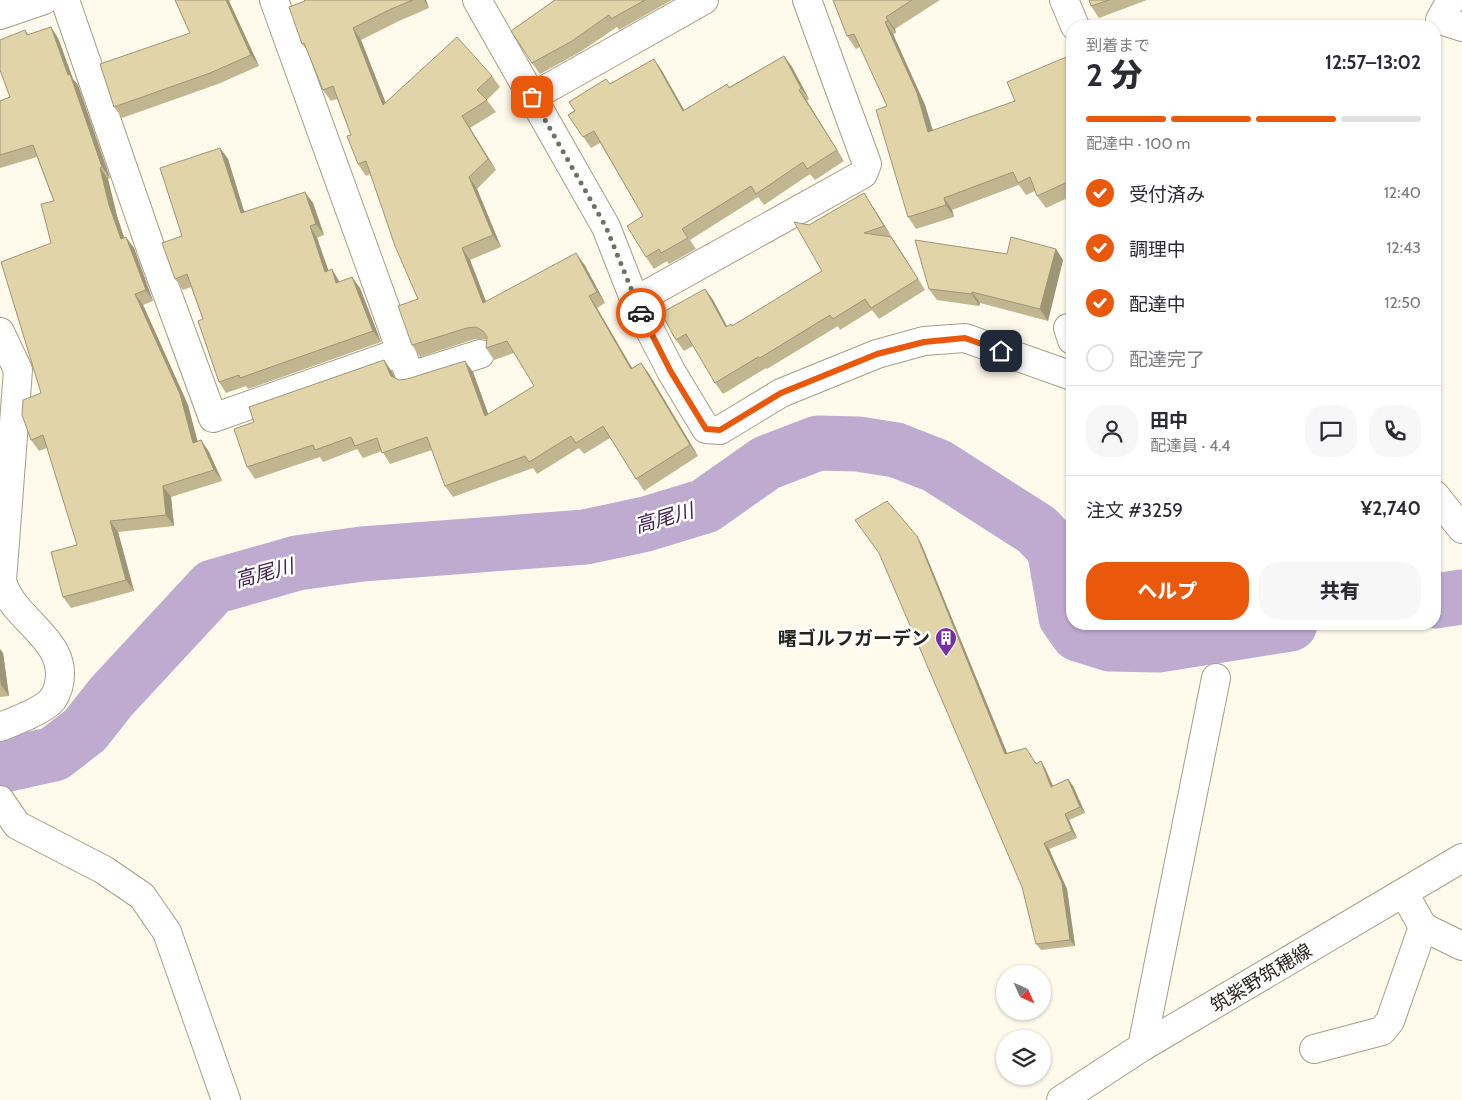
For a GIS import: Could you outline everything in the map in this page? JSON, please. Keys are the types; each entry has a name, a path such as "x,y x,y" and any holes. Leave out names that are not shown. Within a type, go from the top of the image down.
{"street":[{"path":"0,15 44,0"},
{"path":"65,0 153,255 213,418 401,352"},
{"path":"274,0 410,376 480,354"},
{"path":"477,0 606,227 636,301 671,372 706,429 720,430 781,393 877,354 924,342 965,338 1066,374"},
{"path":"532,97 704,0"},
{"path":"636,301 863,174 868,164 806,0"},
{"path":"1064,0 1072,20"},
{"path":"1440,20 1451,0"},
{"path":"1441,20 1462,27"},
{"path":"0,332 18,370 2,581 6,594 50,644 60,668 61,679 56,696 46,706 0,727"},
{"path":"1441,503 1462,529"},
{"path":"1142,1048 1216,678"},
{"path":"0,800 17,825 104,870 142,896 167,932 226,1100"},
{"name":"筑紫野筑穂線","path":"1067,1099 1142,1048 1462,858"},
{"path":"1404,893 1423,927 1462,946"},
{"path":"1314,1049 1382,1030 1390,1021 1423,927"}],"building":[{"path":"175,0 226,0 251,55 210,73 114,107 100,64 190,33"},
{"path":"305,0 413,0 353,28 383,105 457,37 492,76 477,90 487,100 462,116 488,159 469,177 493,235 462,248 483,303 576,253 597,292 589,296 631,369 641,363 690,445 636,479 603,426 576,443 571,436 529,462 525,456 445,486 427,437 382,453 377,438 355,446 351,437 315,450 313,445 247,467 234,429 254,422 249,407 384,360 391,376 399,380 465,361 485,416 534,386 507,341 486,348 487,337 483,331 476,327 412,345 398,306 418,299 395,246 366,161 358,164 347,136 351,135 333,86 323,90 304,43 302,44 289,7"},
{"path":"555,0 645,0 611,19 609,15 572,41 532,63 511,31"},
{"path":"833,0 912,0 886,17 888,21 885,22 917,93 928,132 1015,101 1007,82 1066,57 1066,183 1037,196 1030,177 1018,183 1013,172 944,198 946,205 908,217 876,110 887,106 854,34 847,36"},
{"path":"1089,0 1109,0 1091,6"},
{"path":"51,27 68,75 70,74 102,167 100,168 109,205 121,239 126,237 146,290 135,294 180,394 193,443 201,440 214,470 163,486 166,515 110,521 126,580 63,597 51,552 77,545 43,435 31,440 22,415 23,400 41,393 1,262 51,243 41,204 54,201 33,145 0,155 0,101 10,97 0,70 0,40 25,30 27,35"},
{"path":"784,56 801,88 799,90 837,150 807,169 803,162 756,194 751,186 682,229 688,238 661,253 659,249 646,257 627,226 643,216 594,131 583,137 568,115 575,111 569,102 606,79 610,84 654,59 683,111 727,84 729,88"},
{"path":"220,148 241,213 305,192 316,224 310,226 325,272 332,269 336,283 352,277 373,331 240,378 239,375 219,382 198,321 203,319 187,274 175,279 162,243 182,236 160,168"},
{"path":"864,193 884,226 864,233 891,237 918,279 871,308 865,299 833,319 830,315 715,383 686,334 676,340 661,313 705,289 726,327 731,324 732,326 822,271 794,222 809,225"},
{"path":"1011,237 1056,249 1040,309 972,292 972,294 929,289 915,240 1007,254"},
{"name":"曙ゴルフガーデン","path":"887,501 917,536 1005,754 1026,748 1036,764 1041,761 1051,787 1068,779 1080,807 1065,814 1072,831 1044,843 1062,883 1070,940 1036,944 1022,887 879,553 855,520"}],"waterway":[{"name":"高尾川","path":"0,766 54,754 85,730 111,697 213,587 297,563 362,554 585,537 646,524 705,506 766,463 818,443 858,444 896,450 937,466 1037,530 1054,548 1066,617"},
{"name":"高尾川","path":"1441,600 1462,597"},
{"name":"高尾川","path":"1075,630 1078,634 1110,644 1158,645 1252,630"}],"way so far":[{"path":"532,97 606,227 641,313"}],"place":[{"name":"曙ゴルフガーデン","path":"946,657"}],"route":[{"path":"641,313 671,372 706,429 720,430 781,393 877,354 924,342 965,338 1001,351"}]}
